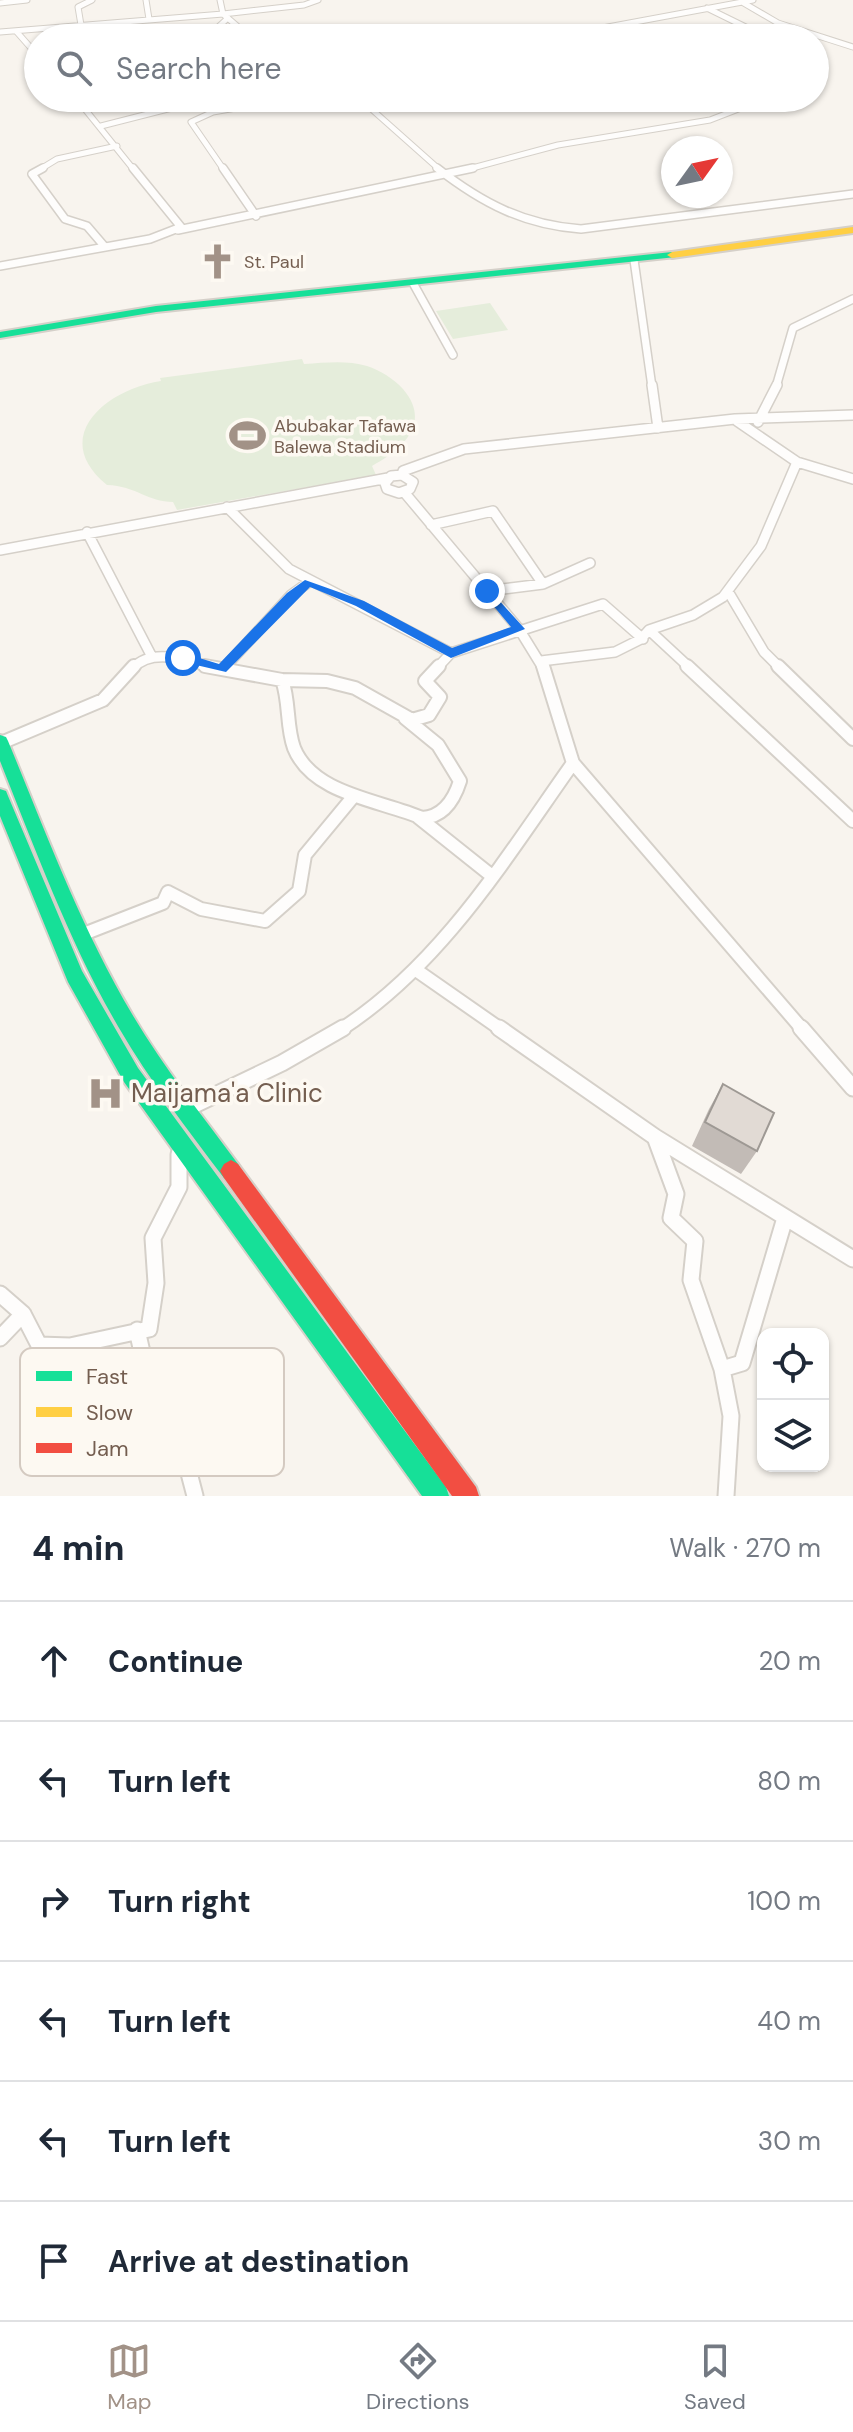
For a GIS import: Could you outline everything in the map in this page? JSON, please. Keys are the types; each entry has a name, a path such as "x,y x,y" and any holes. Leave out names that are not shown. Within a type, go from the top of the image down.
{"main road":[{"path":"0,335 156,309 413,283 853,227"},
{"path":"0,325 152,300 633,256"},
{"path":"0,742 81,935 115,1006 186,1109 467,1496"},
{"path":"2,806 98,1022 170,1128 437,1496"}],"street":[{"path":"0,3 27,0"},
{"path":"81,24 78,7 92,0"},
{"path":"146,0 149,19"},
{"path":"220,0 226,16 235,24"},
{"path":"92,24 226,16 304,5 318,0"},
{"path":"623,24 753,0"},
{"path":"743,1 787,24"},
{"path":"707,8 740,24"},
{"path":"219,24 226,16"},
{"path":"0,32 24,30"},
{"path":"16,31 24,40"},
{"path":"829,39 853,47"},
{"path":"88,112 177,220 181,227 178,230"},
{"path":"101,126 156,112"},
{"path":"213,112 191,122 256,216"},
{"path":"375,112 445,175 523,223 557,230 853,194"},
{"path":"0,266 256,216 445,175 558,145 710,120 731,112"},
{"path":"105,247 87,226 65,219 32,174 57,159 117,146"},
{"path":"633,256 658,428"},
{"path":"413,283 453,355"},
{"path":"758,422 777,386 793,328 805,319 853,299"},
{"path":"853,415 808,414 758,422 735,419 464,449 418,466 407,474 415,507 519,629 541,661 573,763 853,1088"},
{"path":"735,419 797,462 853,479"},
{"path":"541,661 594,658 709,608 729,593 766,536 797,462"},
{"path":"387,483 408,483"},
{"path":"0,550 356,485 408,483"},
{"path":"227,507 275,559 309,582 360,603 451,653"},
{"path":"431,525 493,511 543,584"},
{"path":"87,532 152,657"},
{"path":"487,591 543,584 590,563"},
{"path":"225,667 291,595 309,582"},
{"path":"729,593 764,652 853,739"},
{"path":"0,742 103,700 138,662 152,657 183,658 211,668 225,667 282,680 319,680 355,688 412,720 429,715 440,697 425,681 451,653 603,604 646,634 853,821"},
{"path":"282,680 291,700 290,731 296,752 307,766 353,797 424,818 438,813 456,797 460,781 438,745 396,710"},
{"path":"186,1109 294,1058 372,1008 416,970 492,876 573,763"},
{"path":"81,935 163,903 168,892 201,909 265,921 299,891 305,855 353,797"},
{"path":"411,812 492,876"},
{"path":"416,970 655,1137 853,1259"},
{"path":"0,1294 23,1314 39,1345 70,1346 149,1329 155,1302 157,1257 153,1238 176,1199 183,1164 170,1128"},
{"path":"655,1137 676,1194 671,1218 695,1241 691,1280 722,1369 731,1416 726,1496"},
{"path":"722,1369 742,1363 785,1218"},
{"path":"0,1338 23,1314"},
{"path":"137,1330 141,1348"},
{"path":"190,1476 195,1496"}],"green space":[{"path":"490,303 508,330 453,339 436,311"},
{"name":"Abubakar Tafawa Balewa Stadium","path":"302,359 304,364 343,362 372,368 395,382 411,401 415,413 410,434 394,452 372,466 376,475 177,510 173,502 107,485 90,467 83,450 84,433 92,418 121,394 161,381 160,378"}],"building":[{"path":"723,1084 774,1113 757,1151 705,1122"}],"traffic: fast":[{"path":"0,335 156,309 672,255"},
{"path":"0,741 58,883 107,987 150,1059 231,1171"},
{"path":"0,796 75,976 131,1075 437,1496"}],"traffic: slow":[{"path":"672,255 853,230"}],"traffic: jam":[{"path":"231,1171 467,1496"}],"place":[{"name":"St. Paul","path":"218,262"},
{"name":"Abubakar Tafawa Balewa Stadium","path":"248,436"},
{"name":"Maijama'a Clinic","path":"105,1093"}],"route":[{"path":"183,658 211,668 225,667 279,612 291,595 309,582 360,603 451,653 519,629 487,591"}]}
